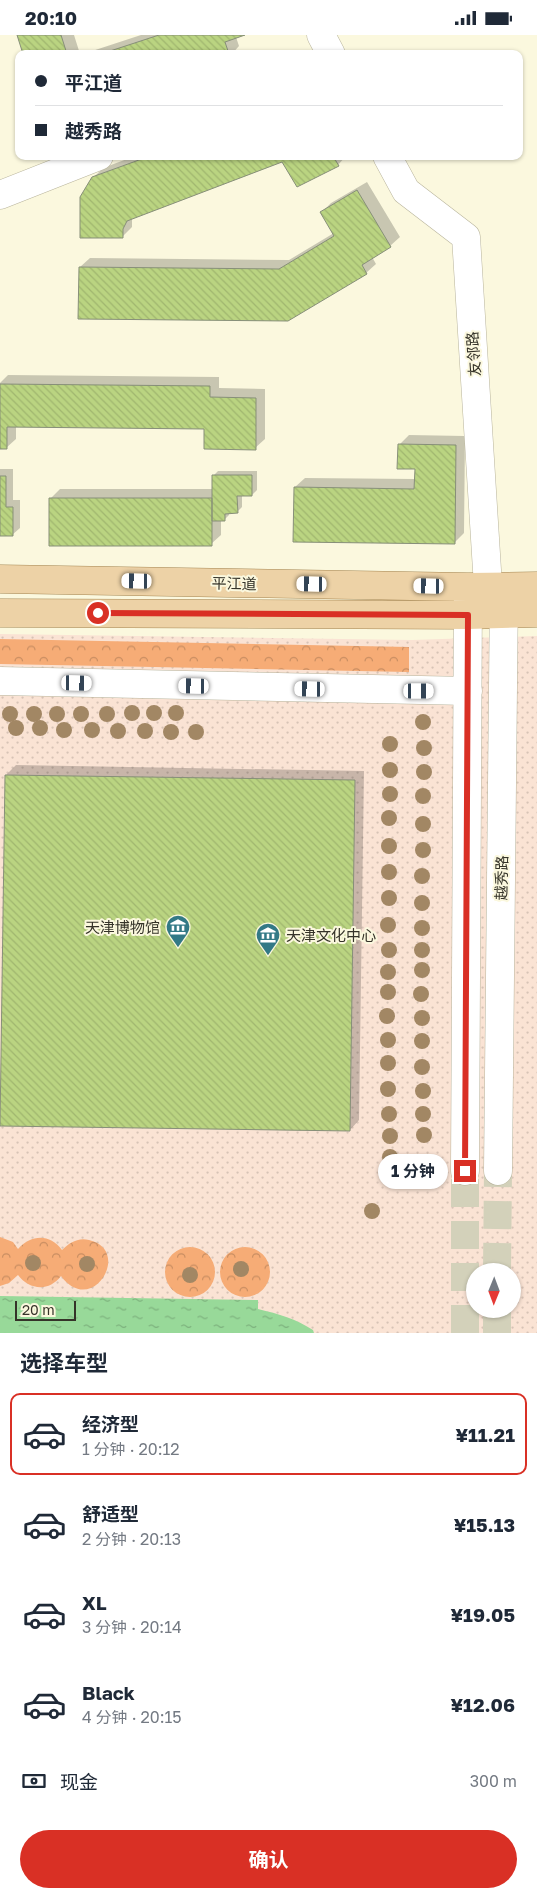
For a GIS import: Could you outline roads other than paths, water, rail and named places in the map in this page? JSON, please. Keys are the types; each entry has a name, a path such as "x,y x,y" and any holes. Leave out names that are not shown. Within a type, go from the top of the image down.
{"main road":[{"name":"平江道","path":"0,579 487,586 537,585"},
{"name":"平江道","path":"0,613 468,615 537,613"}],"street":[{"path":"321,35 329,50"},
{"path":"0,195 89,160"},
{"name":"友邻路","path":"389,160 406,191 466,237 487,586"},
{"path":"465,1171 468,615 487,586"},
{"name":"越秀路","path":"487,586 503,614 498,1171"},
{"path":"0,681 468,691"}],"water":[{"path":"0,1296 258,1300 258,1309 294,1320 307,1326 314,1333 0,1333"}],"tunnel":[{"path":"465,1171 465,1333"},
{"path":"497,1263 498,1171"},
{"path":"497,1318 497,1333"}],"place":[{"name":"天津博物馆","path":"178,948"},
{"name":"天津文化中心","path":"268,956"}]}
